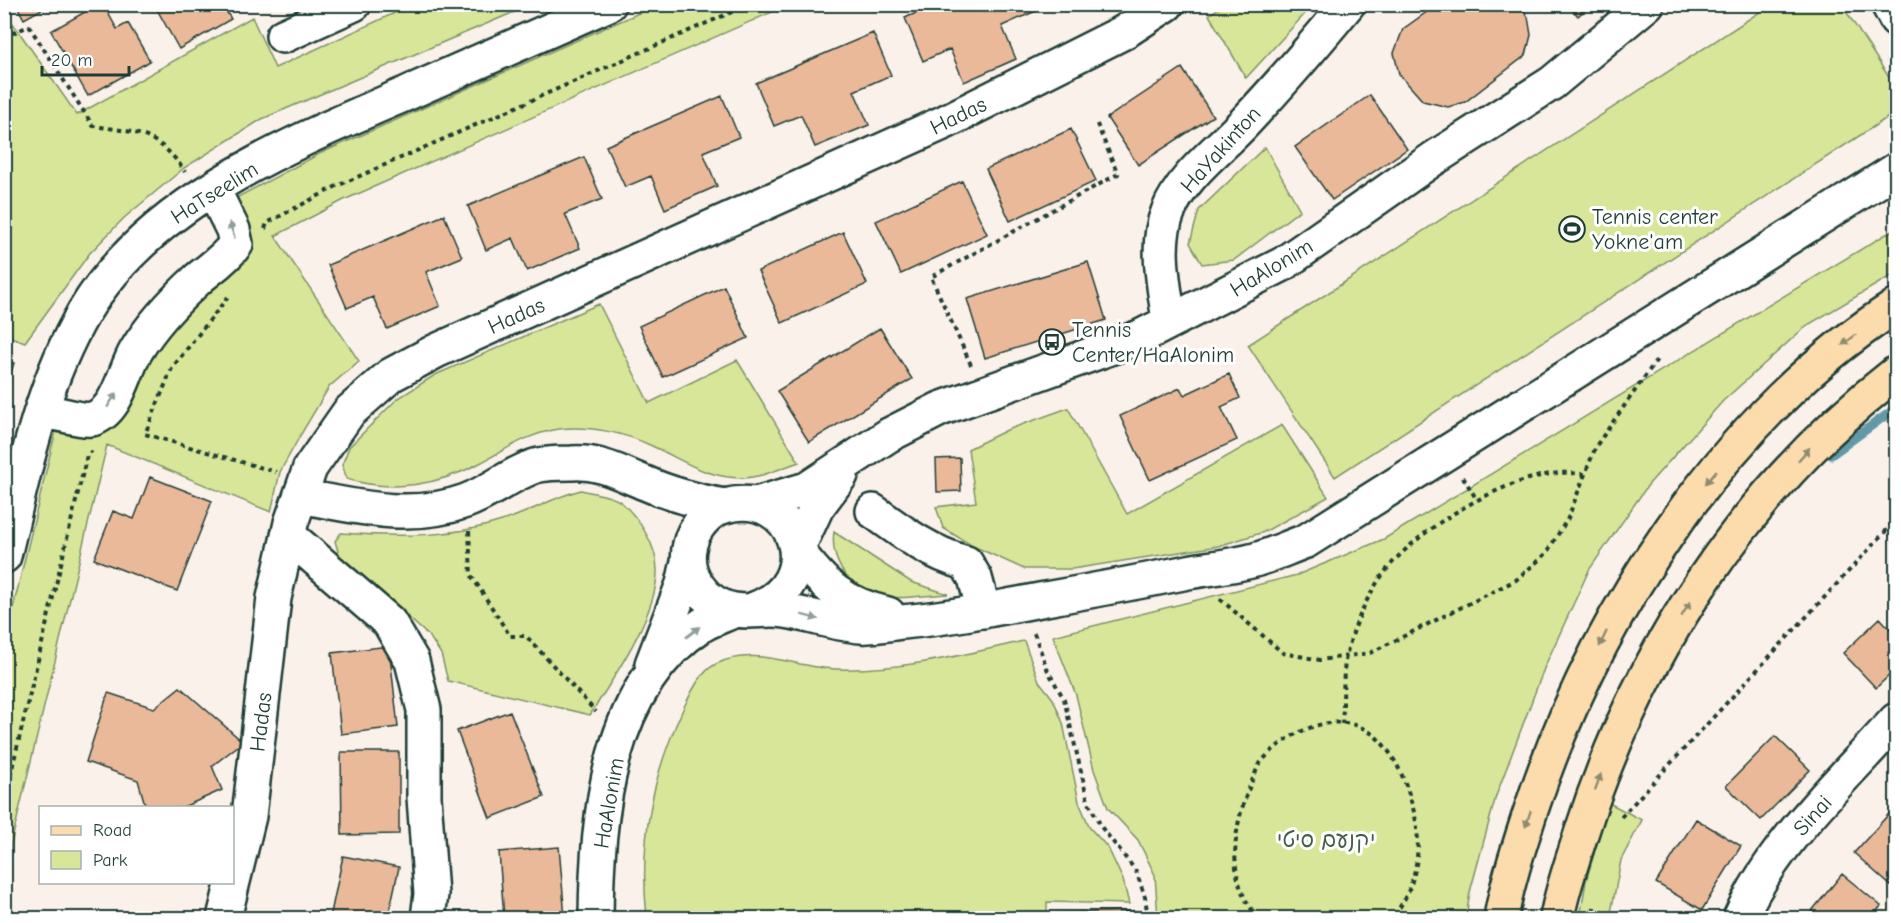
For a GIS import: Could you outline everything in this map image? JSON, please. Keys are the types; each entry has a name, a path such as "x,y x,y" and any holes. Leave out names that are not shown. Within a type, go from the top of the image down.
{"main road":[{"path":"1501,918 1525,829 1548,758 1608,630 1647,568 1686,508 1769,411 1821,362 1896,306"},
{"path":"1557,918 1599,778 1656,656 1730,540 1759,505 1809,449 1857,403 1896,373"}],"street":[{"path":"283,36 354,4"},
{"name":"HaTseelim","path":"4,556 32,440 55,370 85,311 120,264 177,212 312,135 609,4"},
{"name":"Hadas","path":"234,877 249,816 274,598 288,535 310,468 349,412 391,375 436,351 945,122 1124,32 1167,4"},
{"name":"HaYakinton","path":"1169,322 1162,269 1162,240 1167,213 1183,184 1244,123 1348,4"},
{"name":"HaAlonim","path":"756,504 807,489 890,435 940,409 1140,337 1283,264 1433,159 1552,83 1647,4"},
{"path":"1888,4 1896,19"},
{"path":"645,483 660,495 689,553 693,580 704,595 718,605 744,610 785,610 825,621 863,626 940,619 1255,560 1306,541 1896,170"},
{"path":"42,411 91,420 104,412 117,393 135,352 165,312 200,278 226,257 236,244 233,230 207,193"},
{"name":"HaAlonim","path":"796,550 817,507 856,458"},
{"path":"303,489 368,509 405,513 438,509 468,501 536,466 575,463 613,468 645,483 695,501 724,506"},
{"path":"689,553 697,527 709,514 724,506 740,503 756,504 771,511 783,521 792,534 796,550 796,567 790,582 774,600 744,610"},
{"path":"873,511 911,539 942,556 966,563 975,578 984,611"},
{"path":"288,535 389,622 412,661 424,710 424,797 431,894 428,918"},
{"path":"796,550 818,579 844,600 886,614 940,619"},
{"name":"HaAlonim","path":"596,918 600,831 609,775 620,738 641,692 683,584 689,553"},
{"name":"HaAlonim","path":"641,692 657,667 680,643 703,624 744,610"},
{"name":"Sinai","path":"1740,918 1752,891 1778,852 1896,720"},
{"name":"Hadas","path":"224,918 232,884"}],"path":[{"path":"262,239 267,223 337,186 750,4"},
{"path":"4,36 29,26 93,126 142,133 172,152 207,193"},
{"path":"983,393 931,277 1118,174 1096,122"},
{"path":"234,290 172,368 145,434 303,489"},
{"path":"1190,572 1283,653 1320,660 1370,653 1516,580 1546,554 1568,518 1596,446 1662,352"},
{"path":"4,802 87,455 96,448"},
{"path":"1342,724 1346,656 1366,602 1384,572 1429,529 1477,500 1523,481 1550,475 1586,474"},
{"path":"1465,480 1477,500"},
{"path":"468,501 471,575 482,593 510,636 526,636 620,738"},
{"path":"1617,828 1621,817 1896,520"},
{"path":"1025,603 1039,648 1064,699 1088,801 1102,828 1136,871 1148,918"},
{"path":"1259,918 1248,907 1236,875 1235,832 1244,799 1261,762 1285,740 1311,725 1342,724 1354,724 1372,734 1390,754 1408,788 1419,833 1414,872 1403,905 1391,918"},
{"path":"1593,918 1594,895"}],"green space":[{"path":"1225,4 1313,5 1246,78 1209,15"},
{"name":"Tennis center Yokne'am","path":"1772,4 1842,5 1896,88 1896,112 1335,477 1248,345"},
{"path":"412,5 531,5 262,119 184,168 124,218 89,254 25,342 5,335 5,12 77,115 252,17 275,68"},
{"path":"657,5 788,5 344,200 275,236 359,361 329,387 301,434 280,472 271,512 107,445 5,869 5,641 56,430 86,436 99,434 113,427 126,414 151,359 164,340 195,306 240,266 254,248 250,224 236,198 321,153"},
{"path":"1265,147 1300,210 1234,260 1202,264 1190,243 1199,210"},
{"name":"יקנעם סיטי","path":"1896,228 1896,273 1806,326 1723,401 1648,485 1589,570 1545,666 1496,796 1470,892 1466,918 1158,918 1155,875 1138,840 1108,808 1094,770 1076,695 1053,636 1297,575 1384,539"},
{"path":"599,304 649,403 737,360 799,462 756,476 729,477 706,472 630,437 594,429 571,428 538,434 464,471 415,485 381,485 347,479 342,465 349,447 397,399 435,375"},
{"path":"1068,408 1127,514 1282,425 1328,497 1264,532 1218,546 1072,569 1024,569 971,545 943,528 936,507 976,502 968,449 1007,430"},
{"path":"581,490 612,498 621,502 628,509 646,533 654,552 657,570 650,606 642,625 622,665 590,715 448,681 441,654 430,637 339,555 335,541 341,533 406,535 471,529 513,517"},
{"path":"834,532 911,582 948,594 889,598 863,591 847,578 837,561 833,542"},
{"path":"1024,641 1039,681 1053,699 1063,723 1079,802 1090,828 1108,848 1123,880 1129,904 1047,902 1047,918 647,918 646,836 656,784 663,759 684,707 697,683 710,668 731,659 746,657 776,659 836,669 908,665"},
{"path":"1609,803 1642,820 1621,860 1610,918 1580,918 1586,881"}],"building":[{"path":"16,4 51,4 24,19"},
{"path":"99,4 103,4 117,29 128,23 150,61 88,96 51,31"},
{"path":"154,4 222,4 231,19 179,49"},
{"path":"937,4 1036,4 1038,10 1002,26 1016,59 964,82 950,49 923,61 905,18"},
{"path":"1438,4 1519,4 1528,17 1531,35 1526,55 1465,102 1448,107 1423,101 1399,74 1394,53 1403,29"},
{"path":"1567,4 1592,4 1578,16"},
{"path":"873,33 891,75 854,91 869,125 815,147 801,115 774,126 756,83"},
{"path":"1182,68 1213,116 1138,165 1107,118"},
{"path":"1370,95 1407,149 1332,200 1295,147"},
{"path":"722,96 739,137 703,152 717,186 665,209 651,176 625,187 606,146"},
{"path":"1071,129 1096,181 1010,221 986,169"},
{"path":"584,157 602,199 565,214 580,248 527,271 513,238 486,250 468,206"},
{"path":"962,181 987,234 901,274 876,221"},
{"path":"444,215 462,257 426,272 440,306 387,329 373,297 347,308 328,265"},
{"path":"843,232 867,284 782,323 758,271"},
{"path":"1088,262 1106,320 985,358 967,299"},
{"path":"724,286 748,338 663,377 639,326"},
{"path":"880,328 912,379 809,442 777,391"},
{"path":"4,360 14,363 4,394"},
{"path":"1229,374 1240,398 1221,407 1237,440 1150,480 1120,416 1180,388 1184,395"},
{"path":"960,458 961,491 937,492 936,459"},
{"path":"150,477 212,501 177,591 94,559 113,511 134,519"},
{"path":"1880,618 1896,635 1896,669 1876,688 1843,653"},
{"path":"389,646 398,727 341,734 332,653"},
{"path":"180,687 243,742 212,766 222,790 186,806 145,806 138,780 86,762 108,693 154,708"},
{"path":"510,711 544,797 490,818 457,731"},
{"path":"1775,736 1810,770 1761,820 1726,786"},
{"path":"341,752 399,752 399,834 342,835"},
{"path":"1896,806 1896,883 1892,887 1854,853"},
{"path":"1696,819 1741,846 1702,910 1656,883"},
{"path":"559,847 565,918 504,918 499,852"},
{"path":"343,856 399,867 388,918 330,918"},
{"path":"1842,874 1881,906 1871,918 1806,918"},
{"path":"1142,911 1142,918 1058,918 1058,913"}],"waterway":[{"path":"1831,455 1896,408"}],"place":[{"name":"Tennis center Yokne'am","path":"1572,229"},
{"name":"Tennis Center/HaAlonim","path":"1052,342"}]}
